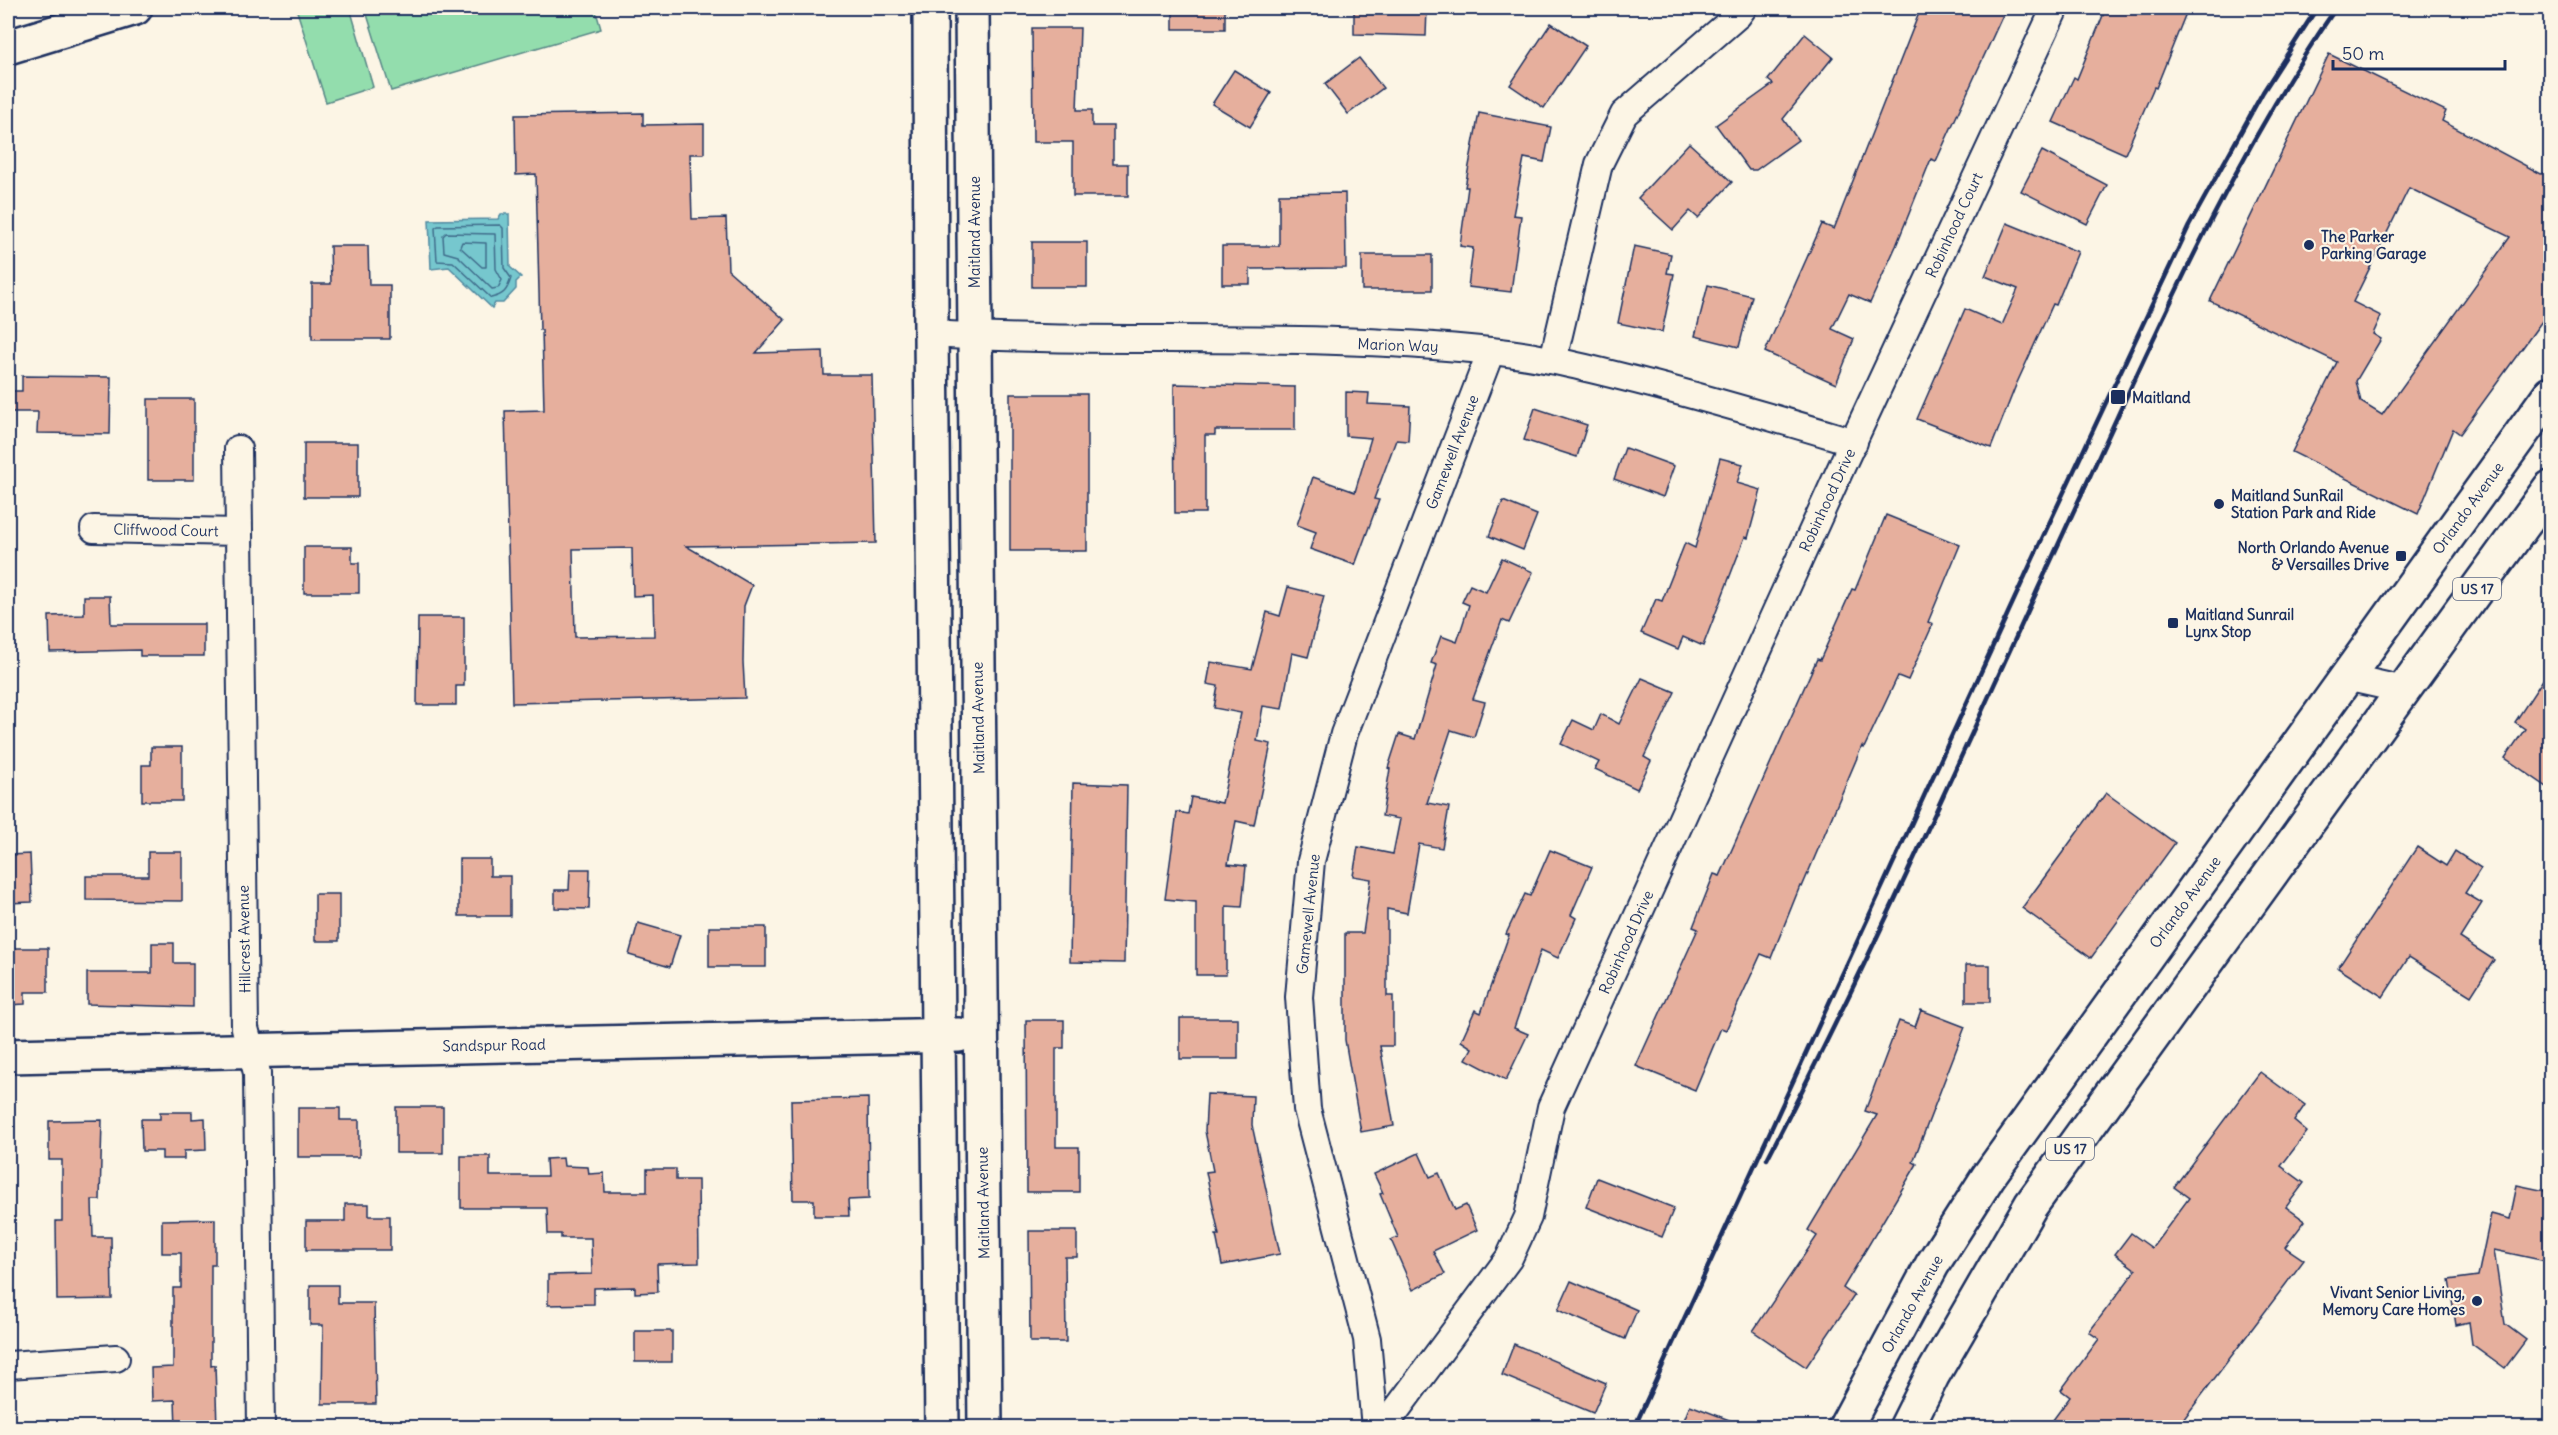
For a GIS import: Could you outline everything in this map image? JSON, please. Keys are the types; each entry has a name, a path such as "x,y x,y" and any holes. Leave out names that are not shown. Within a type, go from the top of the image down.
{"main road":[{"path":"8,46 135,8"},
{"path":"930,8 942,1428"},
{"name":"Maitland Avenue","path":"972,8 985,1428"},
{"name":"Orlando Avenue","path":"1845,1428 1932,1264 1988,1177 2550,394"},
{"name":"US 17","path":"1906,1428 1932,1376 2031,1205 2550,488"},
{"name":"Sandspur Road","path":"8,1056 981,1034"}],"street":[{"path":"1554,360 1599,164 1624,114 1738,15 1743,8"},
{"name":"Robinhood Court","path":"1854,442 2055,8"},
{"name":"Marion Way","path":"931,334 1178,338 1433,346 1491,351 1554,360 1711,399 1854,442"},
{"name":"Gamewell Avenue","path":"1375,1428 1367,1339 1307,1109 1299,997 1311,861 1344,734 1491,351"},
{"name":"Robinhood Drive","path":"1383,1428 1509,1258 1528,1217 1551,1107 1854,442"},
{"name":"Hillcrest Avenue","path":"238,449 245,1028 258,1073 261,1428"},
{"name":"Cliffwood Court","path":"94,529 239,532"},
{"path":"2346,677 2404,690"},
{"path":"8,1365 116,1358"}],"green space":[{"path":"296,8 350,8 373,87 326,102"},
{"path":"365,8 595,8 601,29 391,91"}],"water":[{"path":"501,214 509,214 510,267 521,277 516,282 516,289 503,303 495,303 492,308 449,267 431,269 429,220 498,219"}],"building":[{"path":"1173,8 1225,8 1225,29 1173,29"},
{"path":"1354,8 1427,8 1426,36 1354,34"},
{"path":"1921,8 2006,8 1936,161 1931,159 1870,303 1849,294 1832,329 1854,339 1836,384 1765,352 1822,224 1834,229"},
{"path":"2106,8 2188,8 2156,88 2154,87 2125,154 2053,122 2074,77 2077,79"},
{"path":"1551,23 1586,46 1544,108 1510,85"},
{"path":"1032,28 1080,28 1077,110 1092,110 1092,126 1113,126 1113,164 1128,164 1128,196 1073,196 1073,142 1033,142"},
{"path":"1805,34 1833,57 1783,119 1798,140 1756,170 1749,170 1716,125 1773,84 1768,80"},
{"path":"2329,54 2446,111 2442,121 2541,174 2550,172 2550,310 2460,434 2453,429 2418,514 2292,452 2337,362 2210,301","holes":["2409,188 2510,237 2382,415 2361,402 2356,381 2381,339 2373,334 2381,316 2353,302"]},
{"path":"1359,58 1383,88 1348,114 1325,84"},
{"path":"1234,70 1271,93 1250,127 1212,104"},
{"path":"643,113 643,125 704,124 704,154 690,154 692,219 726,218 728,270 785,320 756,353 823,351 824,375 872,375 876,543 686,546 752,585 744,606 745,698 512,703 505,411 544,410 536,174 516,175 515,115","holes":["632,548 633,596 653,595 654,636 575,637 573,549"]},
{"path":"1479,113 1551,127 1544,162 1524,158 1513,215 1521,216 1511,292 1468,287 1473,248 1460,246 1468,187 1465,187"},
{"path":"1689,143 1732,182 1698,218 1690,211 1673,230 1638,198"},
{"path":"2042,151 2107,185 2087,224 2021,191"},
{"path":"1345,193 1346,268 1250,269 1250,284 1222,284 1222,246 1279,246 1279,194"},
{"path":"2007,223 2078,252 2056,305 2053,304 2016,385 1991,448 1917,419 1965,309 2002,325 2018,289 1985,276"},
{"path":"1032,242 1087,242 1087,287 1032,287"},
{"path":"330,246 368,246 369,285 390,285 390,339 312,339 312,284 331,284"},
{"path":"1634,246 1671,254 1667,273 1674,274 1662,332 1618,323"},
{"path":"1362,255 1432,255 1432,290 1362,290"},
{"path":"1708,285 1752,296 1739,347 1695,336"},
{"path":"22,376 111,377 110,434 37,433 38,412 8,412 8,391 22,391"},
{"path":"1174,384 1295,387 1295,430 1215,430 1215,435 1205,435 1205,513 1175,513"},
{"path":"1346,392 1369,393 1368,404 1410,406 1408,441 1396,440 1374,499 1379,500 1355,565 1310,549 1316,532 1297,525 1313,477 1355,492 1371,438 1346,436"},
{"path":"1010,394 1087,394 1087,551 1010,551"},
{"path":"148,399 194,399 194,480 148,480"},
{"path":"1535,408 1587,425 1577,457 1524,440"},
{"path":"304,443 358,443 358,497 304,497"},
{"path":"1625,448 1674,466 1663,497 1614,479"},
{"path":"1720,458 1743,464 1737,483 1761,490 1748,538 1745,537 1703,646 1683,637 1678,649 1641,633 1656,599 1662,601 1685,543 1695,548"},
{"path":"1503,501 1537,515 1523,550 1489,536"},
{"path":"1886,515 1960,545 1928,622 1933,624 1908,680 1898,676 1864,748 1862,746 1771,958 1761,954 1726,1030 1721,1028 1695,1090 1636,1066 1698,929 1693,927 1714,874 1720,876 1817,659 1820,660 1852,589 1855,590"},
{"path":"304,547 352,547 352,563 359,563 359,593 304,593"},
{"path":"1502,558 1533,572 1509,623 1502,620 1473,699 1485,702 1474,737 1451,730 1427,803 1449,807 1442,848 1419,844 1407,913 1387,909 1387,996 1393,996 1393,1046 1380,1046 1394,1126 1361,1132 1345,1040 1345,933 1363,933 1371,879 1353,876 1358,847 1393,854 1400,819 1382,816 1390,769 1388,768 1399,734 1415,739 1437,665 1431,663 1441,636 1457,642 1469,605 1462,602 1470,585 1486,592"},
{"path":"1288,587 1324,596 1308,657 1292,653 1282,709 1263,706 1257,741 1271,744 1254,825 1236,821 1228,864 1246,866 1242,907 1226,906 1226,975 1196,975 1196,902 1165,899 1177,812 1188,814 1191,797 1222,803 1241,713 1214,708 1218,686 1207,684 1211,662 1252,669 1267,612 1280,616"},
{"path":"84,596 110,596 111,624 204,624 204,656 140,656 140,650 50,652 49,616 84,615"},
{"path":"418,617 464,617 464,686 456,686 456,705 417,705"},
{"path":"2550,669 2550,789 2505,758 2525,729 2515,722"},
{"path":"1642,678 1675,692 1644,757 1651,761 1637,789 1595,769 1599,762 1561,744 1573,720 1594,730 1601,714 1619,724"},
{"path":"151,747 182,747 182,801 142,801 142,765 151,765"},
{"path":"1073,783 1127,785 1124,963 1070,962"},
{"path":"2106,793 2175,843 2091,958 2022,908"},
{"path":"2417,847 2446,866 2455,851 2481,868 2465,893 2482,903 2460,938 2494,960 2471,996 2409,957 2383,997 2338,968"},
{"path":"1550,850 1592,867 1571,915 1576,918 1558,958 1541,950 1514,1028 1528,1034 1506,1080 1466,1059 1472,1048 1461,1041 1475,1010 1481,1013 1509,935 1506,934 1525,894 1530,896"},
{"path":"148,852 182,852 182,901 86,900 86,876 148,876"},
{"path":"30,854 32,902 8,903 8,855"},
{"path":"459,859 490,859 490,876 510,876 510,916 459,916"},
{"path":"570,869 590,869 589,909 555,908 555,890 569,890"},
{"path":"315,894 339,894 339,941 315,941"},
{"path":"638,923 680,935 670,967 629,955"},
{"path":"709,927 766,927 766,967 709,967"},
{"path":"152,943 174,943 174,963 193,963 193,1007 87,1004 87,973 152,973"},
{"path":"8,948 48,948 48,992 25,992 25,1004 8,1005"},
{"path":"1966,965 1990,965 1990,1002 1966,1002"},
{"path":"1921,1010 1965,1027 1913,1162 1917,1164 1843,1288 1854,1296 1806,1367 1753,1331 1817,1236 1808,1230 1877,1115 1865,1111 1899,1021 1915,1027"},
{"path":"1180,1018 1238,1018 1238,1059 1180,1059"},
{"path":"1026,1020 1064,1020 1064,1048 1056,1048 1056,1147 1079,1147 1079,1192 1027,1192"},
{"path":"2260,1072 2305,1105 2294,1121 2307,1132 2281,1166 2304,1183 2286,1207 2305,1221 2285,1247 2304,1260 2177,1428 2047,1428 2070,1397 2061,1390 2099,1339 2089,1332 2136,1270 2115,1254 2131,1233 2152,1248 2189,1198 2174,1187"},
{"path":"1207,1094 1253,1096 1252,1125 1280,1254 1222,1265 1216,1235 1219,1235 1206,1172 1213,1171 1205,1131"},
{"path":"868,1098 869,1199 848,1200 849,1216 814,1216 814,1200 793,1200 791,1100"},
{"path":"396,1107 443,1107 443,1153 396,1153"},
{"path":"298,1108 340,1108 340,1120 359,1120 359,1157 298,1157"},
{"path":"160,1112 192,1112 192,1119 205,1118 206,1150 184,1151 184,1159 162,1159 162,1151 142,1151 141,1119 160,1119"},
{"path":"102,1120 100,1200 92,1200 93,1237 111,1237 112,1299 57,1300 56,1221 62,1221 62,1160 49,1160 49,1121"},
{"path":"1419,1153 1430,1177 1439,1173 1455,1210 1466,1205 1477,1230 1433,1251 1445,1274 1413,1290 1391,1240 1398,1237 1374,1174"},
{"path":"461,1156 490,1156 490,1176 547,1176 546,1159 563,1158 564,1166 588,1167 589,1174 604,1173 605,1192 647,1192 647,1169 676,1169 676,1180 698,1180 699,1263 657,1264 658,1292 635,1293 635,1287 594,1288 594,1304 548,1305 548,1275 592,1274 591,1238 561,1238 561,1234 548,1234 547,1208 461,1208"},
{"path":"1597,1178 1674,1208 1662,1237 1586,1207"},
{"path":"2517,1185 2550,1192 2550,1262 2494,1250 2505,1324 2526,1340 2505,1368 2472,1344 2469,1322 2456,1325 2449,1280 2478,1276 2491,1214 2510,1219"},
{"path":"345,1204 369,1204 369,1216 390,1216 390,1250 306,1250 306,1221 345,1221"},
{"path":"215,1219 215,1265 211,1265 211,1366 215,1365 217,1427 176,1428 175,1400 152,1401 151,1368 173,1367 173,1288 181,1288 181,1253 162,1253 162,1220"},
{"path":"1029,1231 1077,1231 1077,1257 1065,1257 1066,1342 1030,1342"},
{"path":"1571,1281 1637,1310 1625,1339 1558,1310"},
{"path":"310,1285 338,1285 338,1303 374,1303 376,1404 322,1404 323,1325 310,1325"},
{"path":"635,1331 672,1331 672,1362 635,1362"},
{"path":"1514,1344 1606,1383 1593,1413 1502,1375"},
{"path":"1690,1405 1745,1426 1745,1428 1681,1428"}],"railway":[{"path":"1634,1428 2047,528 2189,226 2263,92 2317,8"},
{"path":"1767,1159 1852,990 2145,355 2203,236 2265,120 2299,63 2336,8"}],"place":[{"name":"The Parker Parking Garage","path":"2309,245"},
{"name":"Maitland","path":"2118,397"},
{"name":"Maitland SunRail Station Park and Ride","path":"2219,504"},
{"name":"North Orlando Avenue & Versailles Drive","path":"2401,556"},
{"name":"Maitland Sunrail Lynx Stop","path":"2173,623"},
{"name":"Vivant Senior Living, Memory Care Homes","path":"2477,1301"}]}
